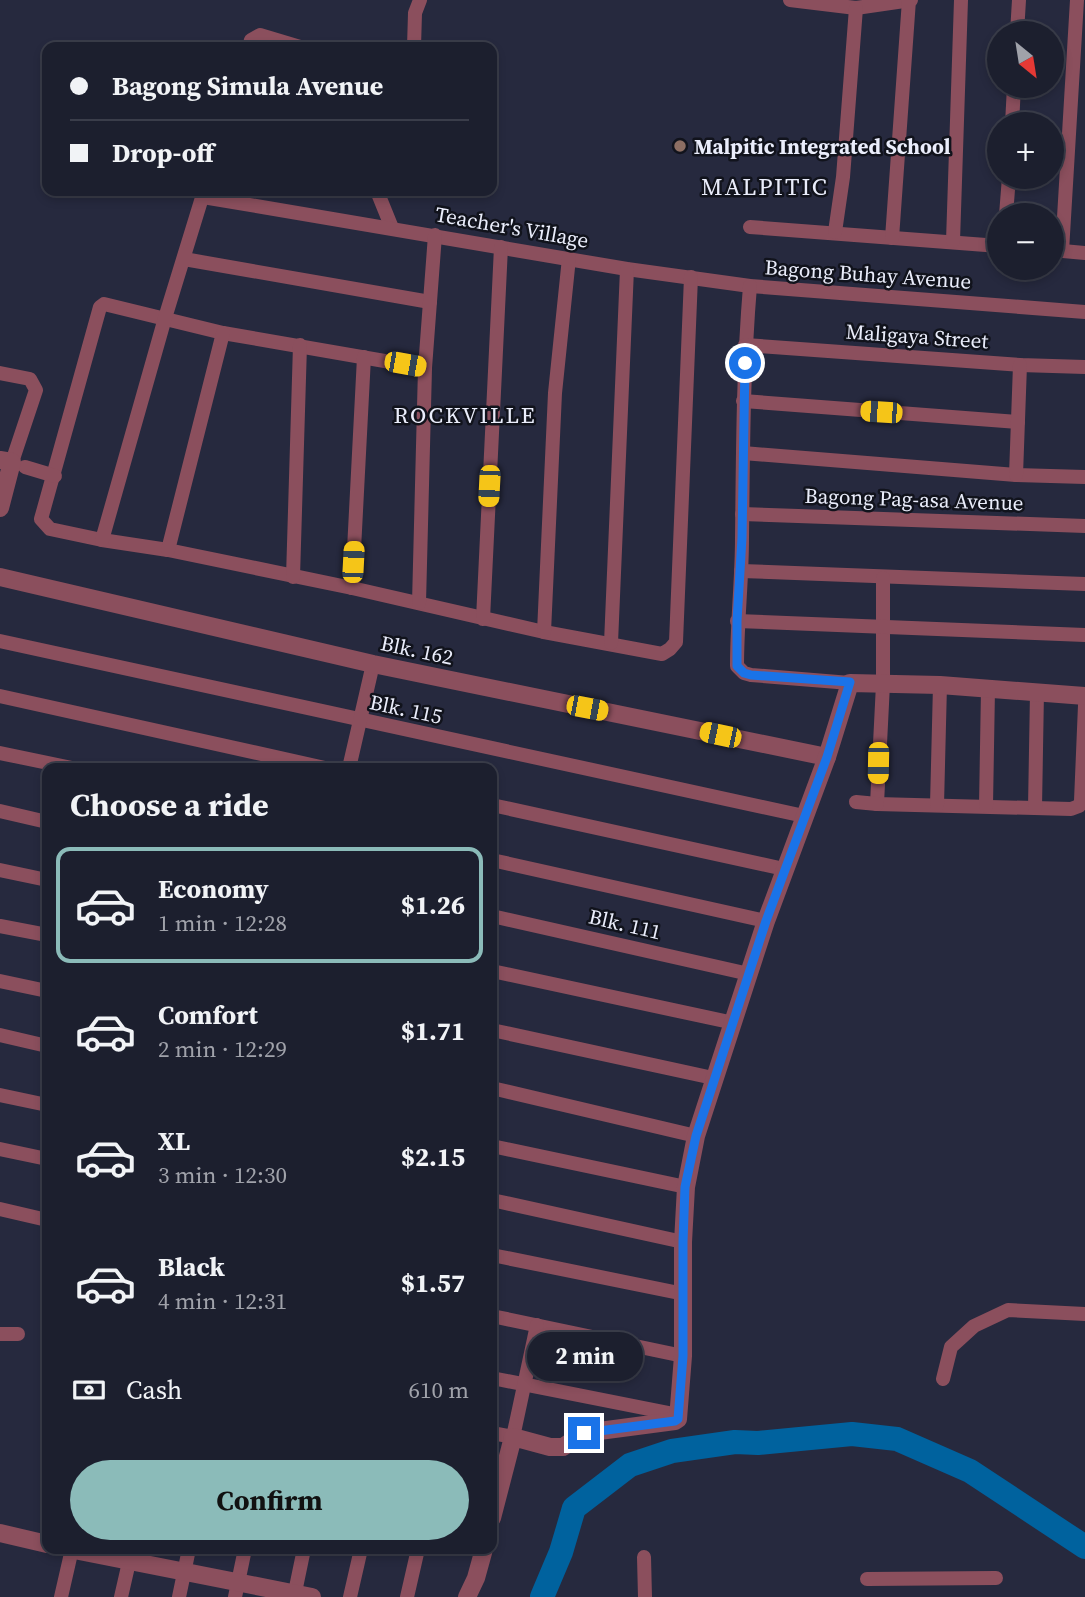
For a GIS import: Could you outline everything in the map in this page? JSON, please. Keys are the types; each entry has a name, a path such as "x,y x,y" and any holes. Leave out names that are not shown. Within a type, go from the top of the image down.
{"street":[{"path":"414,42 415,13 419,0"},
{"path":"790,0 856,8 910,0 892,238"},
{"path":"953,241 961,0"},
{"path":"1018,21 1019,0"},
{"path":"1061,203 1077,0"},
{"path":"835,232 843,177 856,8"},
{"path":"250,42 260,35 283,42"},
{"path":"102,540 165,318 203,196"},
{"name":"Teacher's Village","path":"215,196 627,269 691,277"},
{"path":"379,196 391,228"},
{"path":"750,226 987,245"},
{"path":"419,603 425,368 435,235"},
{"path":"483,619 500,247"},
{"path":"1064,252 1085,253"},
{"path":"544,632 555,393 569,258"},
{"path":"184,259 430,302"},
{"path":"611,643 627,269"},
{"path":"425,368 223,333 109,304 100,307 41,519 50,528 102,540 168,550 544,632 662,654 676,642 691,277"},
{"name":"Bagong Buhay Avenue","path":"691,277 750,286 1085,312"},
{"path":"750,286 743,401 737,666 744,673 751,675 1085,696"},
{"path":"168,550 223,333"},
{"path":"293,577 300,345"},
{"name":"Maligaya Street","path":"745,345 1020,365 1085,366"},
{"path":"352,588 363,357"},
{"path":"1016,475 1020,365"},
{"path":"0,373 30,379 36,390 0,508"},
{"path":"743,401 1018,422"},
{"path":"743,453 1016,475 1085,477"},
{"path":"12,463 55,476"},
{"name":"Bagong Pag-asa Avenue","path":"742,514 1085,526"},
{"path":"741,572 1085,584"},
{"name":"Blk. 162","path":"0,577 373,664 827,757"},
{"path":"877,804 883,684 883,578"},
{"path":"737,621 1085,635"},
{"name":"Blk. 115","path":"0,641 804,816"},
{"path":"350,763 373,664"},
{"path":"497,1434 550,1447 563,1447 584,1433 675,1421 679,1415 683,1356 685,1187 696,1136 766,921 827,757 850,682"},
{"path":"937,805 940,685"},
{"path":"986,806 988,689"},
{"path":"1035,808 1037,692"},
{"path":"0,696 302,763"},
{"path":"856,802 1071,809 1079,806 1082,801 1085,705"},
{"path":"0,752 50,763"},
{"path":"497,806 784,869"},
{"path":"0,811 42,821"},
{"path":"497,861 766,921"},
{"path":"0,870 42,879"},
{"name":"Blk. 111","path":"497,917 749,974"},
{"path":"0,926 42,934"},
{"path":"497,972 734,1023"},
{"path":"0,981 42,990"},
{"path":"497,1031 713,1078"},
{"path":"0,1035 42,1045"},
{"path":"497,1089 696,1136"},
{"path":"0,1095 42,1104"},
{"path":"497,1147 685,1187"},
{"path":"0,1149 42,1158"},
{"path":"497,1201 683,1242"},
{"path":"0,1209 42,1219"},
{"path":"497,1256 684,1294"},
{"path":"943,1379 951,1347 974,1326 1008,1310 1085,1314"},
{"path":"497,1317 683,1356"},
{"path":"497,1499 537,1325"},
{"path":"0,1334 18,1334"},
{"path":"497,1379 679,1415"},
{"path":"0,1533 42,1543"},
{"path":"61,1597 70,1554"},
{"path":"121,1597 131,1554 185,1570 236,1590 300,1596 304,1554"},
{"path":"178,1597 188,1554"},
{"path":"236,1590 245,1554"},
{"path":"350,1597 360,1554"},
{"path":"407,1597 417,1554"},
{"path":"467,1597 483,1554"},
{"path":"644,1557 645,1597"},
{"path":"867,1579 996,1578"}],"waterway":[{"path":"542,1597 561,1552 574,1508 630,1465 672,1451 735,1442 758,1443 852,1434 897,1439 970,1471 1085,1547"}],"place":[{"name":"Malpitic Integrated School","path":"680,146"}],"district":[{"name":"MALPITIC","path":"765,186"},
{"name":"ROCKVILLE","path":"465,415"}],"route":[{"path":"584,1433 678,1419 683,1356 685,1187 696,1136 766,921 827,757 850,682 751,675 744,673 737,666 745,363"}]}
